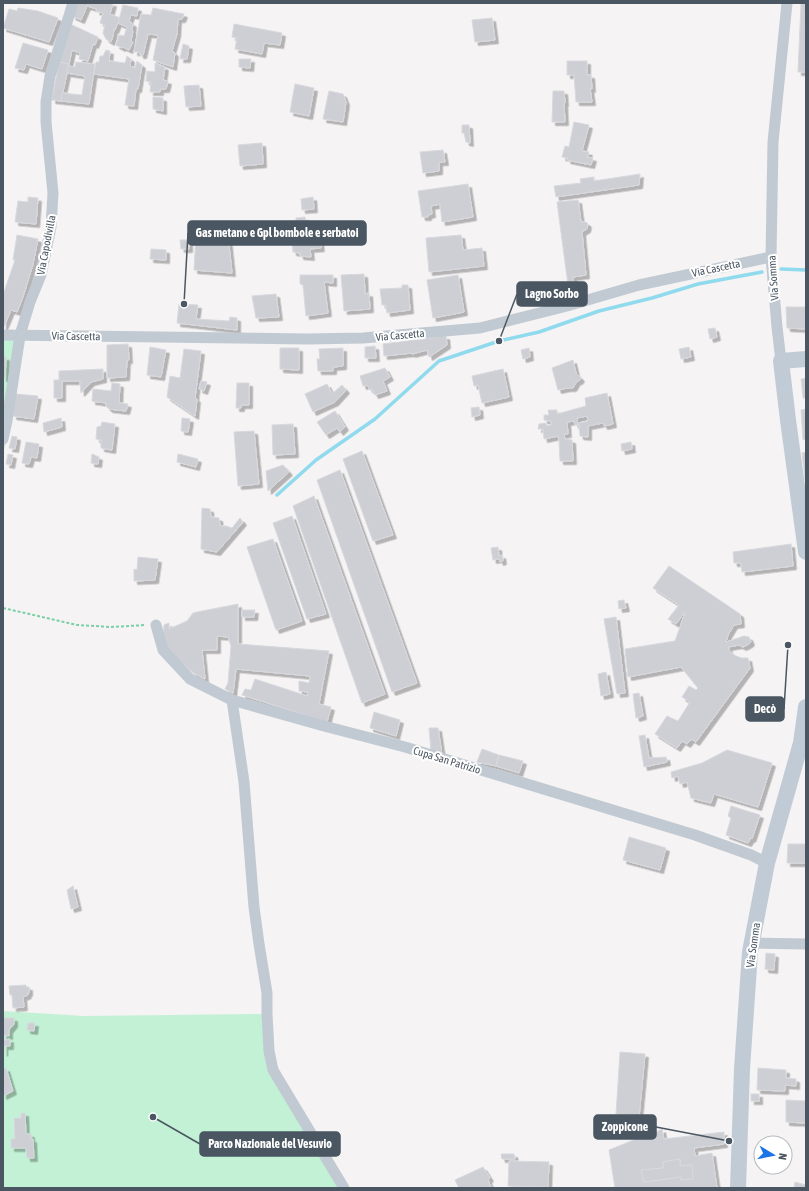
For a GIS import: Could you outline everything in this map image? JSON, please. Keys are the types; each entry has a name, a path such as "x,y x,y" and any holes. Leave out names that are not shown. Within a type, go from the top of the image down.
{"main road":[{"path":"781,362 806,359"},
{"name":"Via Somma","path":"781,362 806,552"},
{"name":"Via Somma","path":"738,1188 742,1069 750,952 767,863 801,743 806,707"}],"street":[{"name":"Via Capodivilla","path":"3,439 20,335 30,302 41,275 51,227 53,193 46,122 46,102 50,76 74,3"},
{"name":"Via Somma","path":"781,362 771,257 773,142 787,3"},
{"name":"Via Cascetta","path":"3,334 331,339 363,338 480,328 567,306 639,285 771,257"},
{"name":"Cupa San Patrizio","path":"156,625 163,650 190,679 232,700 405,747 695,834 751,854 767,863"},
{"path":"232,700 244,782 255,914 267,993 269,1051 273,1070 344,1188"},
{"path":"752,943 806,944"}],"path":[{"path":"3,608 77,625 111,627 156,625"}],"green space":[{"path":"3,332 25,341 12,416 3,455"},
{"path":"3,1011 84,1016 266,1014 275,1070 346,1188 3,1188"}],"building":[{"path":"76,3 113,3 110,14 120,18 115,30 114,29 111,42 106,39 103,33 105,25 100,23 103,13 96,11 97,9 87,6 81,20 72,16"},
{"path":"801,3 806,3 806,72 798,72"},
{"path":"123,5 138,8 137,16 131,15 129,21 133,24 131,40 133,42 129,50 116,45 119,35 124,36 127,27 118,23"},
{"path":"18,8 38,11 58,18 49,42 3,28 9,9 17,11"},
{"path":"153,8 184,14 182,19 178,19 177,34 172,51 175,53 173,67 153,60 158,35 148,34 143,55 140,55 140,52 134,52 141,14 151,15"},
{"path":"492,18 495,40 475,42 472,20"},
{"path":"70,24 98,37 95,45 93,44 88,61 79,59 80,53 72,50 69,64 59,62"},
{"path":"234,24 282,33 280,45 264,43 262,54 235,49 237,38 232,37"},
{"path":"23,43 48,50 42,69 26,64 24,70 15,68"},
{"path":"183,44 189,46 187,59 180,59"},
{"path":"106,50 110,51 109,61 125,63 127,56 131,59 130,66 135,68 137,61 142,65 138,89 136,89 134,106 125,105 129,79 94,74 96,62 99,62 100,56 103,56"},
{"path":"239,59 251,59 250,68 239,67"},
{"path":"567,61 587,61 587,75 591,75 592,89 590,88 592,102 576,102 574,75 567,75"},
{"path":"59,62 69,64 61,101 52,100"},
{"path":"76,62 95,64 89,104 61,101 62,93 82,95 85,76 67,73 68,66 75,67"},
{"path":"155,63 165,67 163,80 168,81 166,89 160,89 160,92 150,92 151,82 146,81 147,71 155,72"},
{"path":"295,84 314,88 309,116 290,112"},
{"path":"199,85 201,106 186,107 184,86"},
{"path":"329,91 343,94 346,102 343,122 323,119"},
{"path":"553,91 564,91 565,122 552,122"},
{"path":"153,97 163,98 163,111 153,109"},
{"path":"574,122 589,125 582,151 589,152 587,157 593,158 591,165 567,160 568,158 562,157 565,146 569,147"},
{"path":"462,125 469,125 470,143 466,142 464,133 462,133"},
{"path":"262,143 263,164 240,166 238,145"},
{"path":"443,150 445,162 439,162 439,171 423,173 420,152"},
{"path":"640,174 639,185 556,197 554,186 581,183 580,179 594,177 594,181"},
{"path":"468,184 473,217 442,222 440,204 431,206 432,214 428,215 428,217 422,217 418,191"},
{"path":"28,197 38,198 36,224 15,222 18,201 28,202"},
{"path":"313,197 314,209 302,210 301,199"},
{"path":"578,200 581,222 586,222 588,224 587,229 582,232 586,275 573,277 574,284 568,285 557,202"},
{"path":"305,217 306,230 304,230 304,233 311,235 312,243 320,242 321,248 310,249 311,257 300,256 300,253 293,252 291,221 296,221 296,218"},
{"path":"17,235 38,239 33,264 23,297 17,312 11,310 3,329 3,295 15,260 13,260"},
{"path":"461,235 463,250 482,248 484,266 429,272 426,238"},
{"path":"196,236 228,236 232,273 194,270"},
{"path":"180,240 189,240 189,249 181,249"},
{"path":"151,249 166,250 166,260 150,259"},
{"path":"364,274 365,294 369,293 370,309 344,311 341,275"},
{"path":"300,275 333,275 333,283 324,282 328,313 306,316 303,285 300,284"},
{"path":"458,275 464,312 433,318 427,280"},
{"path":"402,285 408,285 410,310 387,313 386,305 382,305 380,289 402,288"},
{"path":"276,294 279,317 256,318 252,296"},
{"path":"179,304 198,305 196,319 229,321 230,317 237,318 237,330 177,323"},
{"path":"786,307 806,307 806,329 787,328"},
{"path":"715,328 717,337 710,339 708,329"},
{"path":"446,336 447,345 429,357 427,350 412,354 384,356 383,344"},
{"path":"128,344 129,360 127,360 126,377 107,378 107,345"},
{"path":"375,346 376,358 365,358 365,347"},
{"path":"150,347 166,350 161,377 147,375"},
{"path":"689,347 691,357 681,359 679,349"},
{"path":"280,348 299,348 299,370 280,369"},
{"path":"343,348 343,366 333,367 333,371 318,371 317,359 320,359 319,349"},
{"path":"529,348 530,357 523,359 521,350"},
{"path":"184,349 201,351 195,398 197,399 195,416 167,397 170,376 180,378"},
{"path":"3,357 6,357 5,379 3,378"},
{"path":"573,360 576,373 581,378 577,381 573,388 558,390 552,368"},
{"path":"385,368 390,377 383,381 387,391 375,395 372,389 370,390 367,385 363,386 360,376"},
{"path":"103,369 103,379 91,382 81,393 80,381 62,381 62,398 54,398 54,380 59,380 59,371"},
{"path":"503,369 509,397 482,403 478,385 474,386 472,376"},
{"path":"806,378 806,398 803,398 801,379"},
{"path":"201,381 207,382 204,391 199,389"},
{"path":"112,383 120,384 119,403 128,404 126,411 109,409 106,406 106,403 92,401 93,389 111,391"},
{"path":"237,383 249,383 249,405 241,405 241,408 236,408"},
{"path":"327,384 332,394 342,385 346,390 335,402 313,412 305,394"},
{"path":"607,393 613,424 604,426 603,423 588,426 588,437 580,436 579,423 588,421 587,416 577,418 578,425 575,425 574,421 567,422 568,434 564,434 565,439 572,440 573,461 560,461 558,436 544,439 543,429 538,429 539,424 546,423 547,426 551,425 551,421 544,420 544,415 549,415 548,410 557,410 557,414 586,406 585,398"},
{"path":"16,394 38,396 34,419 13,416"},
{"path":"479,407 480,415 472,417 471,408"},
{"path":"806,409 806,439 803,440 801,410"},
{"path":"335,411 345,427 340,432 337,428 326,435 317,422"},
{"path":"61,418 62,427 44,432 43,423"},
{"path":"182,418 190,419 188,432 181,431"},
{"path":"102,422 115,424 112,450 101,448 101,440 96,439 97,427 101,426"},
{"path":"293,424 295,454 273,455 272,425"},
{"path":"254,431 259,484 238,486 234,432"},
{"path":"12,436 17,437 15,449 9,448"},
{"path":"26,442 39,444 37,458 31,457 29,464 22,463"},
{"path":"631,442 632,449 622,451 621,444"},
{"path":"362,451 393,535 373,541 343,459"},
{"path":"806,452 806,480 805,480 802,453"},
{"path":"8,454 13,455 11,465 6,464"},
{"path":"92,454 99,457 98,464 91,463"},
{"path":"178,454 198,459 196,467 177,462"},
{"path":"283,465 289,472 268,491 266,471"},
{"path":"340,470 417,683 392,692 317,480"},
{"path":"314,496 385,694 362,703 293,506"},
{"path":"202,508 210,509 211,517 219,518 220,526 232,528 240,518 243,522 217,552 201,549"},
{"path":"292,516 326,614 307,619 273,523"},
{"path":"273,539 302,621 276,630 247,547"},
{"path":"791,544 793,566 742,572 741,563 734,563 733,552"},
{"path":"498,547 499,556 502,555 503,561 500,562 499,559 493,560 491,548"},
{"path":"138,557 158,559 155,580 134,581 134,569 137,570"},
{"path":"669,566 740,614 741,624 734,625 726,642 744,636 749,637 751,642 743,647 739,645 728,647 730,652 736,656 748,658 750,668 696,742 691,739 687,744 682,741 677,748 655,734 667,716 678,721 690,702 682,697 689,686 696,690 698,688 681,667 628,677 625,649 675,641 685,613 676,624 668,619 679,605 653,588"},
{"path":"624,600 626,608 619,609 618,601"},
{"path":"238,604 238,644 329,651 319,704 331,707 327,722 242,695 245,689 251,690 255,679 307,696 308,692 299,691 299,681 309,683 310,676 236,669 233,693 225,689 228,683 231,646 228,637 217,636 217,650 202,650 205,679 194,673 167,650 163,641 164,625 169,623 169,629 187,621 193,613"},
{"path":"242,610 255,610 254,617 242,617"},
{"path":"616,617 625,693 617,694 604,619"},
{"path":"606,672 610,694 601,696 598,674"},
{"path":"639,693 643,716 636,718 633,694"},
{"path":"374,712 400,720 396,736 370,728"},
{"path":"429,728 438,728 442,755 431,751"},
{"path":"645,735 649,758 666,757 667,762 644,767 639,736"},
{"path":"482,749 499,755 496,766 477,762"},
{"path":"727,750 772,763 758,807 714,794 711,803 691,798 687,782 680,784 678,776 672,778 671,772 702,763"},
{"path":"499,755 523,761 519,773 496,766"},
{"path":"731,806 760,815 752,839 751,838 748,843 726,835 731,818 728,816"},
{"path":"629,837 666,848 660,870 623,860"},
{"path":"788,844 806,844 806,863 787,863"},
{"path":"73,886 78,907 71,909 67,890"},
{"path":"766,953 775,954 774,970 765,969"},
{"path":"26,985 26,987 29,987 29,993 23,997 24,1007 13,1008 12,995 10,995 9,986"},
{"path":"3,1018 14,1018 14,1024 9,1030 9,1036 4,1035 4,1040 10,1039 10,1046 4,1046 4,1053"},
{"path":"28,1023 35,1023 34,1031 27,1030"},
{"path":"620,1052 645,1054 639,1117 616,1114"},
{"path":"6,1068 13,1091 3,1096 3,1069"},
{"path":"758,1068 786,1070 786,1078 796,1079 796,1086 785,1085 785,1091 757,1090"},
{"path":"751,1094 759,1094 759,1101 751,1101"},
{"path":"786,1100 806,1101 806,1123 786,1122"},
{"path":"21,1113 25,1113 26,1134 31,1134 31,1139 33,1139 34,1158 27,1158 26,1148 11,1148 11,1139 15,1139 14,1118 21,1118"},
{"path":"662,1129 664,1139 724,1132 724,1144 694,1148 695,1156 712,1153 717,1188 615,1188 609,1150 653,1134","holes":["680,1159 680,1166 692,1165 693,1179 681,1180 681,1177 644,1182 641,1170 663,1168 663,1162"]},
{"path":"501,1154 514,1154 515,1159 502,1159"},
{"path":"680,1159 680,1166 692,1165 693,1179 681,1180 681,1177 644,1182 641,1170 663,1168 663,1162"},
{"path":"509,1161 549,1162 548,1187 508,1186"},
{"path":"483,1167 490,1178 488,1180 491,1187 459,1188 455,1180"},
{"path":"795,1182 806,1185 806,1188 794,1188"}],"waterway":[{"path":"781,269 806,270"},
{"path":"277,495 316,460 375,419 439,361 499,341 539,332 599,311 652,298 698,284 762,272"}],"place":[{"name":"Gas metano e Gpl bombole e serbatoi","path":"184,304"},
{"name":"Lagno Sorbo","path":"499,341"},
{"name":"Decò","path":"788,645"},
{"name":"Parco Nazionale del Vesuvio","path":"153,1117"},
{"name":"Zoppicone","path":"729,1141"}]}
